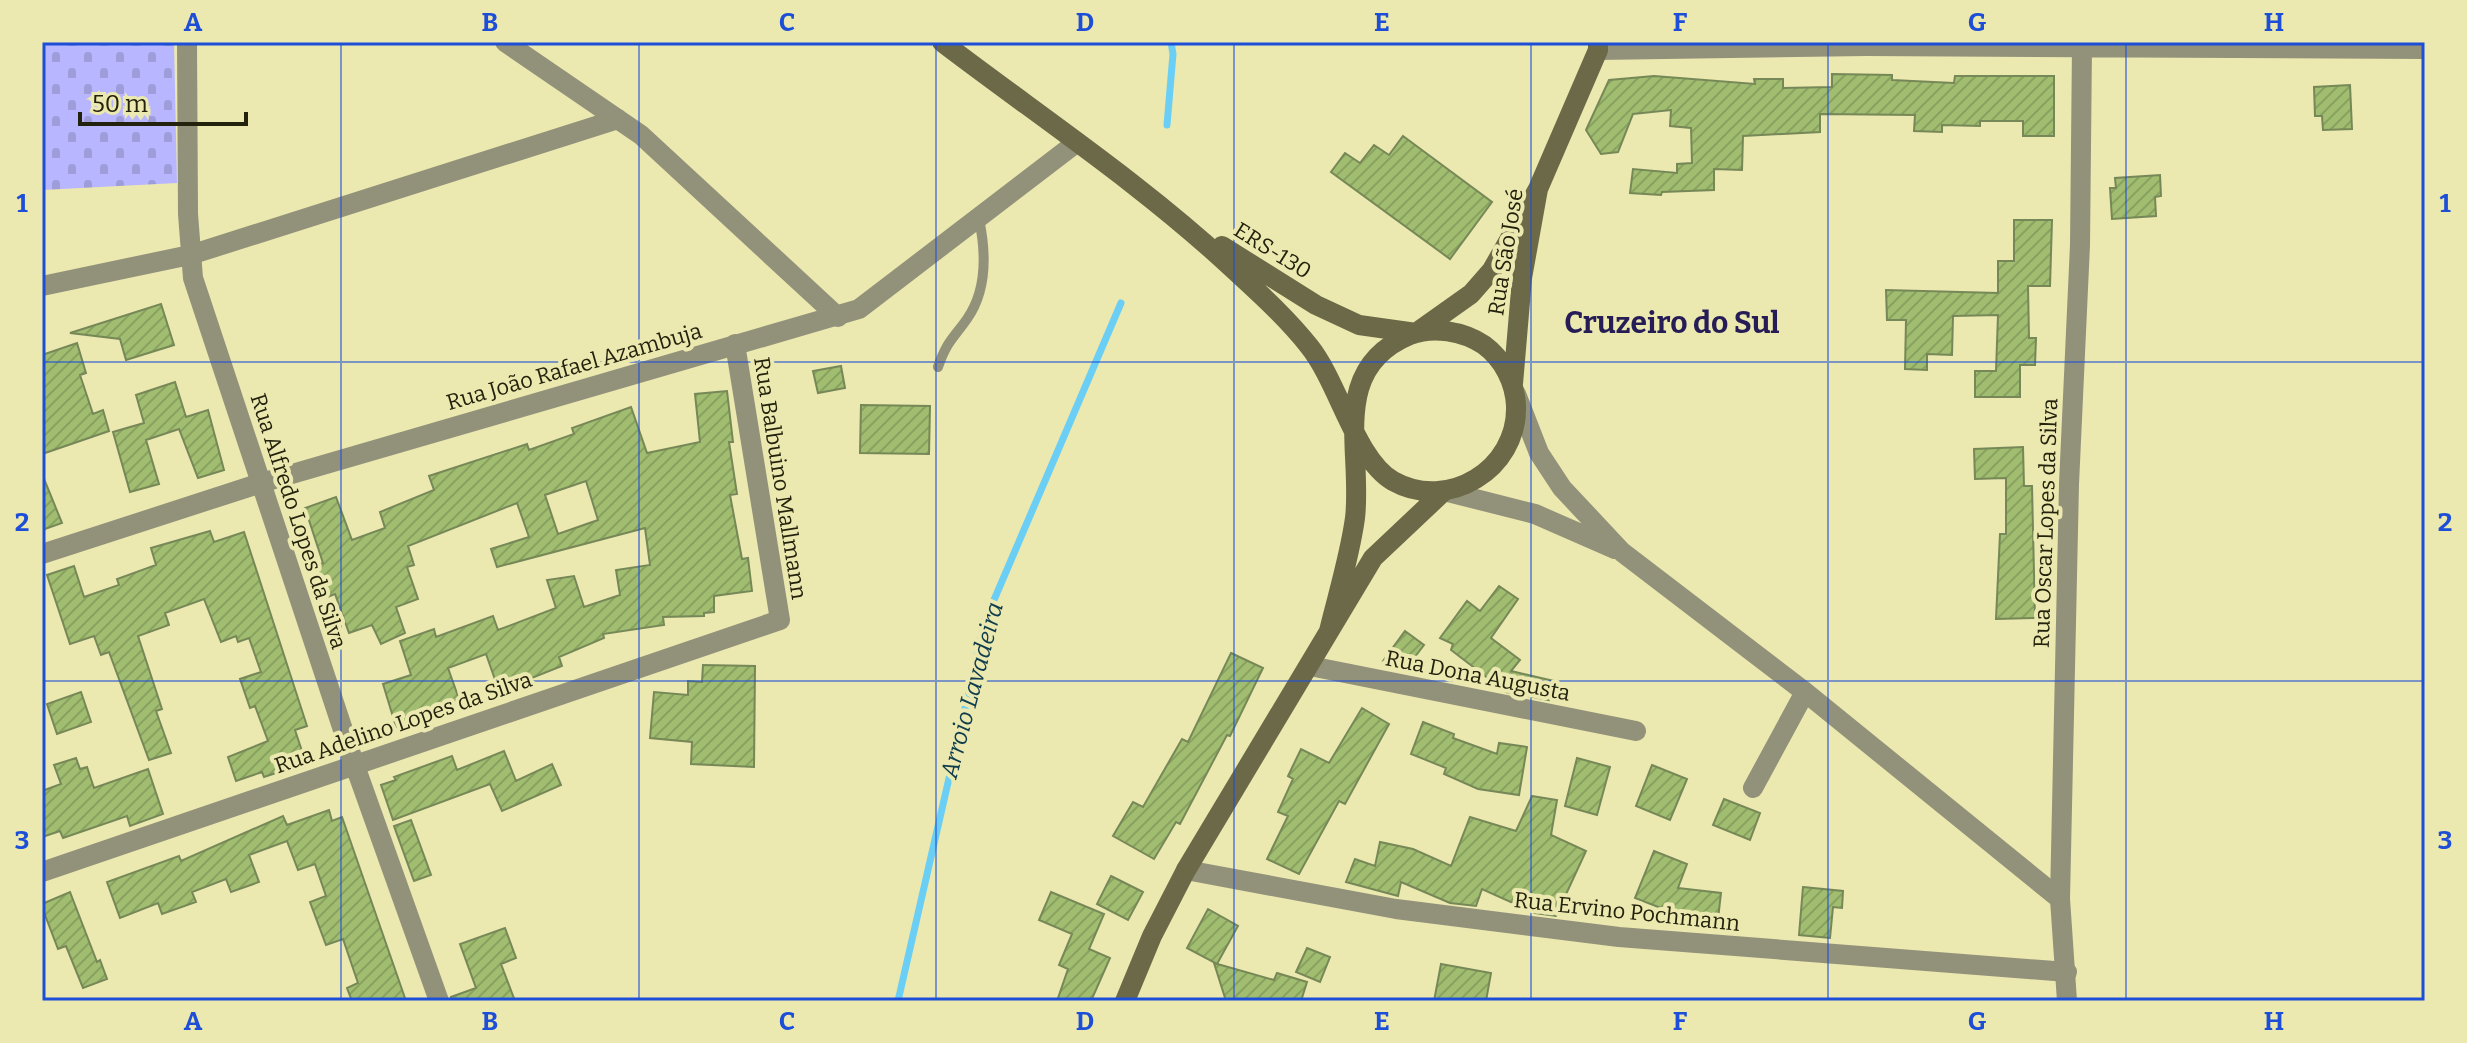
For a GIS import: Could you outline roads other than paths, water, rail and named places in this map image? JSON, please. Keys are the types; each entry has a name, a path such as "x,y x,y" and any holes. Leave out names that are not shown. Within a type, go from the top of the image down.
{"main road":[{"path":"942,42 1181,221"},
{"name":"Rua São José","path":"1513,386 1522,278 1538,189 1598,46"},
{"path":"1329,631 1354,522 1358,490 1354,424 1359,385 1368,367 1381,352 1416,333 1471,294 1492,270 1538,189"},
{"name":"ERS-130","path":"1181,221 1316,305 1359,325 1416,333"},
{"name":"ERS-130","path":"1181,221 1283,315 1319,359 1354,424"},
{"path":"1354,424 1367,457 1393,480 1426,491 1464,486 1497,462 1514,426 1513,386 1506,370 1483,345 1451,332 1416,333"},
{"path":"1125,1001 1152,936 1186,870 1373,558 1444,491"}],"street":[{"name":"Rua Alfredo Lopes da Silva","path":"187,42 190,255 193,278 354,763 439,1001"},
{"path":"505,42 641,135 838,317"},
{"path":"1598,46 1866,44 2391,46 2425,49"},
{"name":"Rua Oscar Lopes da Silva","path":"2067,1001 2060,899 2069,484 2080,245 2082,46"},
{"path":"42,286 190,255 618,119"},
{"name":"Rua João Rafael Azambuja","path":"42,554 261,483 859,309 1076,143"},
{"name":"Rua Balbuino Mallmann","path":"735,344 780,620"},
{"path":"1513,386 1539,453 1554,477 1622,552 1805,692 2060,899"},
{"path":"1444,491 1535,514 1622,552"},
{"name":"Rua Adelino Lopes da Silva","path":"42,872 780,620"},
{"name":"Rua Dona Augusta","path":"1310,666 1636,731"},
{"path":"1753,788 1805,692"},
{"name":"Rua Ervino Pochmann","path":"1186,870 1396,909 1619,937 2067,972"}],"lane":[{"path":"938,367 947,340 967,319 978,297 984,271 979,219"}],"waterway":[{"name":"Arroio Lavadeira","path":"1167,125 1173,54 1171,42"},
{"name":"Arroio Lavadeira","path":"898,1001 985,621 1121,303"}],"district":[{"name":"Cruzeiro do Sul","path":"1672,323"}]}
